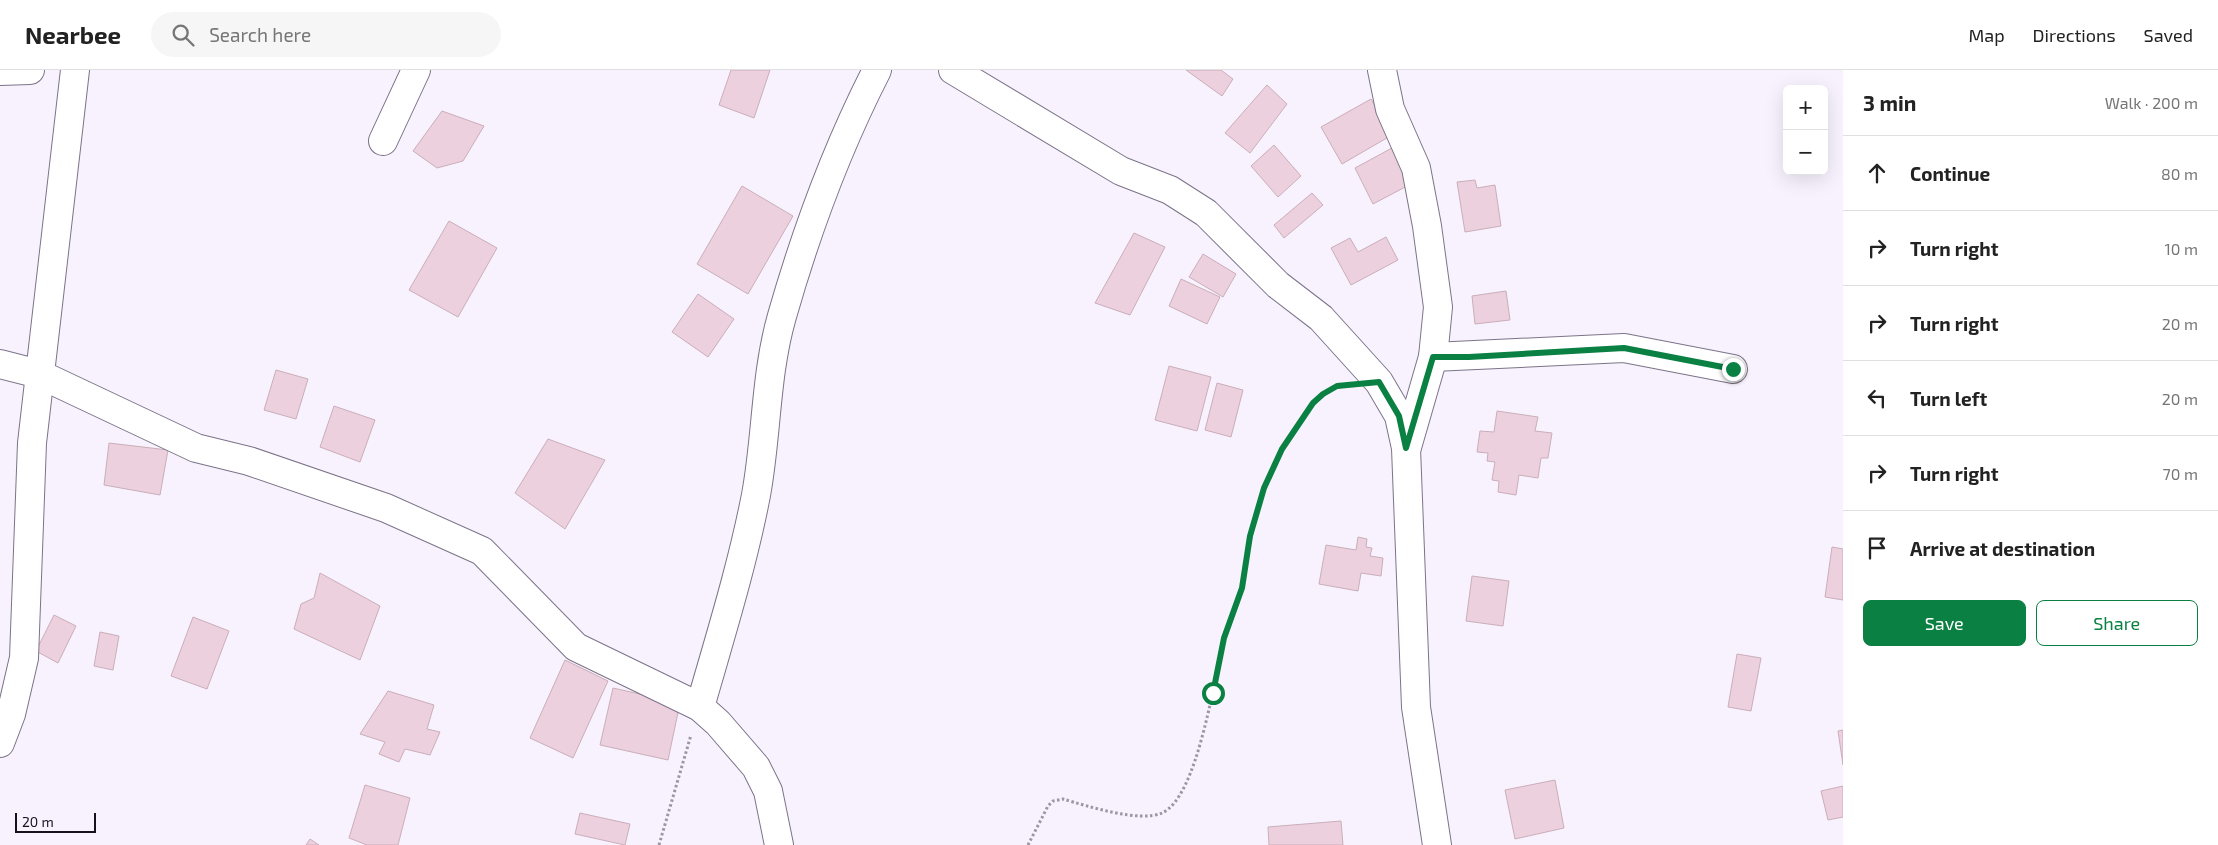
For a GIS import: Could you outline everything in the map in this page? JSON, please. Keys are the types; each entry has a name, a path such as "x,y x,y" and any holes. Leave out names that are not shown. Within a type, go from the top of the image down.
{"street":[{"path":"0,71 30,70"},
{"path":"0,743 12,714 24,658 32,442 75,70"},
{"path":"383,141 416,70"},
{"path":"700,707 737,579 756,494 771,364 782,316 828,178 851,121 877,70"},
{"path":"953,70 1121,171 1170,190 1206,213 1278,285 1321,318 1379,382 1399,416 1406,448 1416,707 1437,845"},
{"path":"1382,70 1390,109 1416,168 1427,226 1438,307 1433,357 1406,448"},
{"path":"1433,357 1469,357 1624,348 1733,369"},
{"path":"0,364 39,374 196,448 249,461 386,508 482,551 576,647 700,707 718,723 756,768 768,791 779,845"}],"path":[{"path":"1028,845 1048,806 1053,801 1063,799 1148,817 1164,812 1176,800 1188,777 1201,742 1224,638 1242,588 1250,536 1268,480 1282,449 1313,403 1323,394 1337,386 1379,382"},
{"path":"659,845 700,707"}],"building":[{"path":"731,70 770,70 754,118 719,105"},
{"path":"1186,70 1221,70 1233,79 1222,96"},
{"path":"1267,85 1287,104 1250,153 1225,133"},
{"path":"1371,99 1392,135 1342,164 1321,127"},
{"path":"442,111 484,126 463,161 437,168 413,151"},
{"path":"1274,145 1301,176 1278,197 1251,166"},
{"path":"1392,148 1411,184 1373,204 1355,168"},
{"path":"1475,180 1477,188 1495,185 1501,226 1465,232 1457,182"},
{"path":"742,186 793,216 748,294 697,264"},
{"path":"1312,193 1323,205 1284,238 1274,225"},
{"path":"449,221 497,248 458,317 409,290"},
{"path":"1134,233 1165,247 1130,315 1095,303"},
{"path":"1386,237 1398,260 1351,285 1331,248 1350,238 1358,252"},
{"path":"1203,254 1236,274 1223,297 1189,277"},
{"path":"1181,279 1220,297 1207,324 1169,306"},
{"path":"1506,291 1510,320 1475,324 1472,296"},
{"path":"698,294 734,319 708,357 672,332"},
{"path":"1169,366 1211,377 1197,431 1155,420"},
{"path":"276,370 308,379 296,419 264,410"},
{"path":"1217,383 1243,390 1231,437 1205,430"},
{"path":"334,406 375,420 360,462 320,447"},
{"path":"1497,411 1538,417 1535,431 1552,433 1548,458 1541,458 1538,478 1519,475 1516,495 1498,492 1499,481 1492,480 1495,462 1487,461 1488,453 1477,452 1480,431 1494,432"},
{"path":"548,439 605,460 565,529 515,493"},
{"path":"109,443 168,450 160,495 104,485"},
{"path":"1358,537 1367,539 1366,547 1372,548 1370,556 1383,558 1381,576 1361,573 1358,591 1319,584 1326,545 1356,550"},
{"path":"1832,547 1843,549 1843,600 1825,597"},
{"path":"320,573 380,606 360,660 294,629 301,604 314,598"},
{"path":"1472,576 1509,581 1503,626 1466,621"},
{"path":"54,615 76,626 58,663 36,651"},
{"path":"193,617 229,631 207,689 171,676"},
{"path":"100,632 119,636 113,670 94,666"},
{"path":"1737,654 1761,658 1751,711 1728,707"},
{"path":"565,660 608,681 573,758 530,738"},
{"path":"613,688 680,703 668,760 600,745"},
{"path":"388,691 434,705 427,729 440,732 430,755 405,749 399,762 379,754 385,742 360,734"},
{"path":"1843,730 1843,765 1838,731"},
{"path":"1555,780 1564,828 1515,839 1505,790"},
{"path":"365,785 410,798 398,845 367,845 349,838"},
{"path":"1843,786 1843,817 1828,820 1821,791"},
{"path":"580,813 630,824 625,845 575,834"},
{"path":"1341,821 1343,845 1269,845 1268,827"},
{"path":"310,839 319,845 306,845"}],"route":[{"path":"1213,693 1224,638 1242,588 1250,536 1264,488 1282,449 1313,403 1323,394 1337,386 1379,382 1399,416 1406,448 1433,357 1469,357 1624,348 1733,369"}]}
